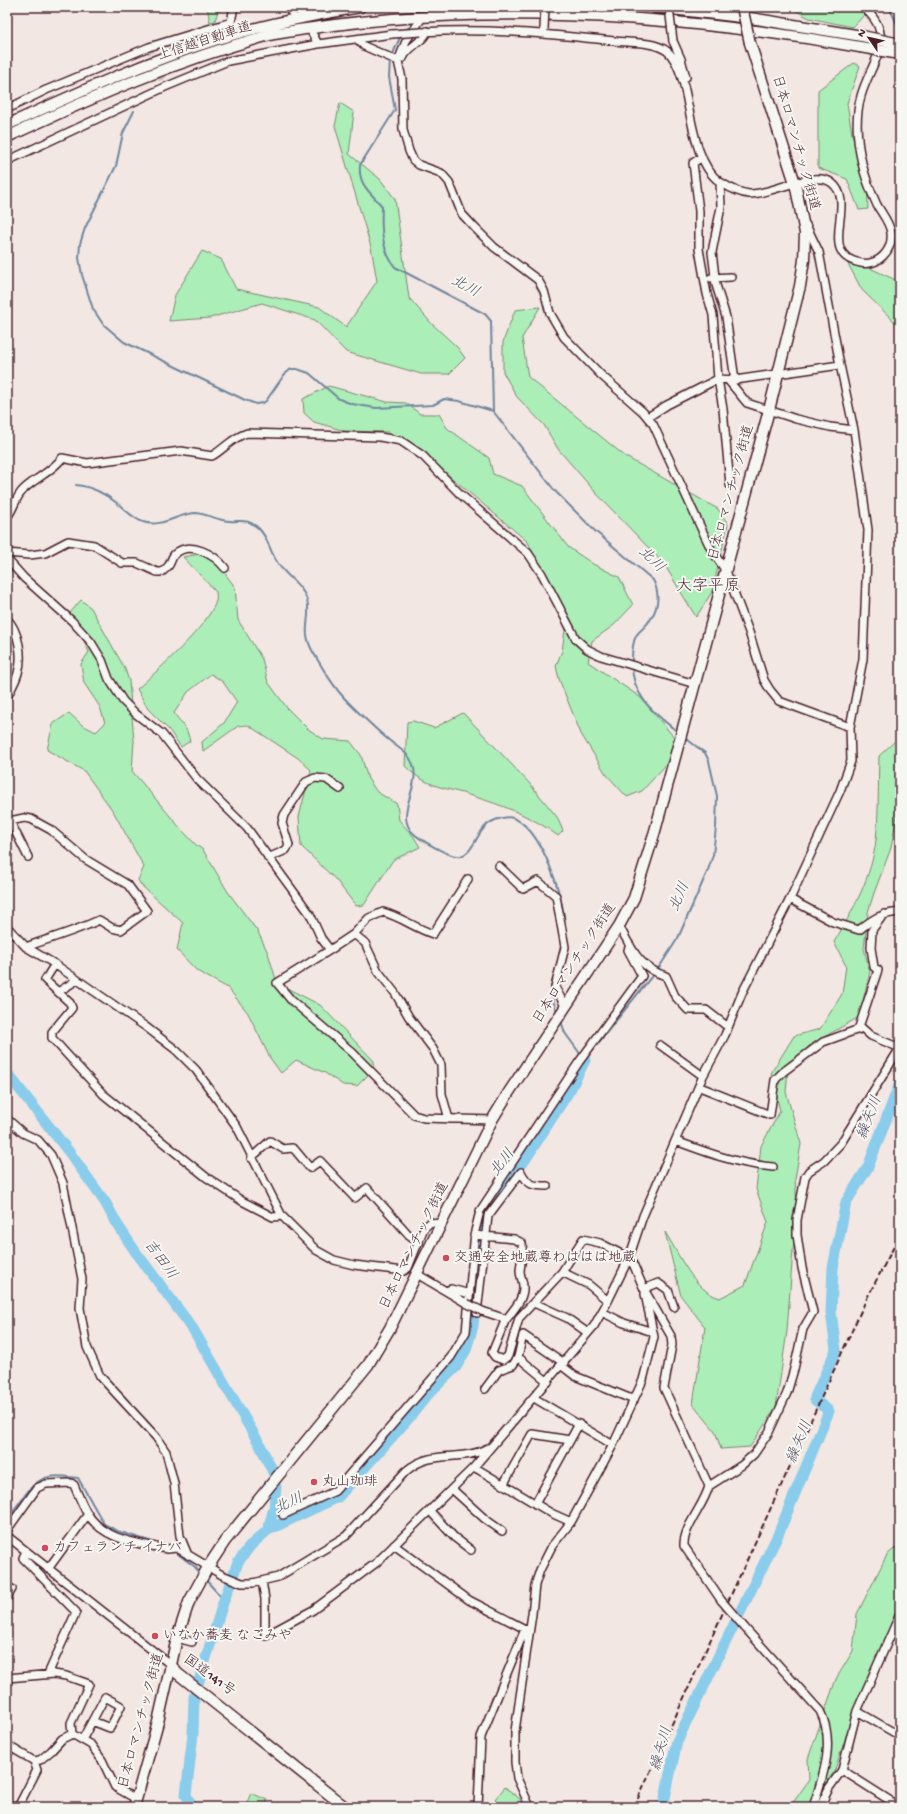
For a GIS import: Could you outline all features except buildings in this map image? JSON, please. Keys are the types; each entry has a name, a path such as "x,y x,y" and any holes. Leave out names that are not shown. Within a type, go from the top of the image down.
{"highway":[{"name":"上信越自動車道","path":"7,125 127,72 222,38 279,23 360,7"},
{"path":"654,7 750,18 862,36 900,44"},
{"name":"日本ロマンチック街道","path":"135,1803 178,1638 189,1602 208,1567 239,1524 368,1365 390,1328 492,1120 565,1006 619,926 634,898 653,838 769,410 800,286 804,260 803,218 795,183 750,43 742,7"},
{"name":"上信越自動車道","path":"7,137 132,82 219,50 281,33 376,15 432,10 483,8 587,12 692,21 805,37 900,54"},
{"name":"国道141号","path":"171,1665 176,1673 187,1678 202,1689 256,1738 278,1752 345,1807"}],"street":[{"path":"7,109 46,90 149,47 231,22 234,7"},
{"path":"544,31 545,7"},
{"path":"670,7 673,41 681,59 686,77 682,79"},
{"path":"7,161 164,84 228,61 318,44 358,40 392,34 450,30 544,31 659,47 667,51 674,60 682,79 702,157 708,170 720,182 732,189 747,194 764,193 795,183 819,179 832,184 838,190 841,200 838,236 840,247 844,254 853,260 863,263 874,262 883,257 890,246 891,234 868,186 859,153 858,118 861,97 878,58 882,41 876,23 863,7"},
{"path":"422,18 406,41 398,61 402,79 403,130 413,160 419,165 441,173 450,182 462,214 494,247 538,280 544,291 550,313 564,337 601,375 648,417 653,424 709,545 726,571 751,638 764,680 770,690 779,701 850,727"},
{"path":"398,61 403,58 406,51 426,36 424,32"},
{"path":"312,33 318,44"},
{"path":"358,40 364,46 398,61"},
{"path":"702,157 693,163 699,211 699,247 713,315 718,379 723,409 730,485"},
{"path":"720,182 719,191 721,208 712,248 716,278 725,315 732,380 747,403 803,421 830,427 854,430"},
{"path":"262,1581 265,1599 265,1636 313,1610 376,1563 474,1467 563,1365 588,1333 608,1301 628,1258 643,1216 700,1087 703,1076 728,1027 742,993 790,899 840,790 850,761 850,727 863,659 868,530 854,430 819,252 803,218"},
{"path":"699,247 712,248"},
{"path":"705,278 730,277"},
{"path":"713,315 725,315"},
{"path":"648,417 667,405 718,379 732,380 840,365"},
{"path":"7,517 18,495 30,483 57,465 62,458 87,463 181,451 212,456 224,448 238,435 247,432 380,437 401,442 423,456 460,494 528,552 542,574 576,639 587,649 608,658 695,684"},
{"path":"7,553 30,555 45,554 68,541 94,545 122,563 137,563 157,572 162,572 169,565 175,554 187,548 204,551 219,560 225,568"},
{"path":"7,559 24,578 72,621 91,642 102,660 109,679 123,701 136,714 162,734 197,779 247,828 310,914 330,950"},
{"path":"7,619 16,636 21,659 18,675 7,697"},
{"path":"268,858 286,850 289,845 282,823 284,816 306,782 315,778 326,779 340,788"},
{"path":"26,947 60,934 79,930 100,920 112,928 121,930 147,911 128,885 85,859 51,830 31,819 24,818 9,820 28,857"},
{"path":"499,866 523,889 538,881 556,896 565,947 555,987 565,1006"},
{"path":"468,879 433,934 422,930 398,916 383,912 369,918 354,934 277,983 291,1000 352,1052 414,1115 424,1118 492,1120"},
{"path":"790,899 833,922 859,930 875,917 900,912"},
{"path":"858,1030 878,970 874,966 871,948 872,930 884,914"},
{"path":"619,926 638,959 657,974 666,976 675,996 688,1010 706,1010 728,1027"},
{"path":"7,928 26,947 55,964 146,1027 176,1050 196,1070 237,1127 251,1158 282,1216 316,1250 334,1260 354,1266 404,1271 408,1268 424,1228 431,1222 441,1225"},
{"path":"354,934 365,943 378,971 395,992 409,1017 433,1049 441,1065 442,1094 449,1119"},
{"path":"283,1516 335,1491 451,1357 466,1332 474,1235 480,1210 579,1062 642,976 628,950 630,946"},
{"path":"55,964 45,980 70,1004 72,1008 52,1032 52,1038 103,1094 206,1177 242,1201 273,1218 282,1216"},
{"path":"58,992 77,980"},
{"path":"700,1087 770,1116 775,1080 783,1072 823,1042 862,1028 876,1038 900,1048 840,1143 824,1161 810,1171 805,1177 797,1220 797,1235 804,1275 813,1312 803,1329 787,1393 768,1432 750,1458 742,1465 709,1486"},
{"path":"660,1045 703,1076"},
{"path":"7,1119 23,1133 38,1140 50,1155 63,1183 82,1279 80,1308 87,1347 100,1376 156,1437 166,1452 174,1483 180,1536 188,1555"},
{"path":"251,1158 270,1141 283,1149 292,1148 295,1150 310,1168 320,1161 355,1198 367,1188 409,1235 419,1242"},
{"path":"676,1142 722,1158 750,1165 772,1167"},
{"path":"480,1312 488,1216 521,1172 526,1183 532,1186 547,1186"},
{"path":"474,1235 514,1239 522,1243 520,1273 524,1285 523,1294 521,1300 506,1321 492,1353 495,1357 503,1360 508,1356 519,1318 562,1272 583,1239 600,1243 628,1258 634,1266 644,1289 671,1336 672,1344 664,1388 709,1486 707,1495 686,1536 684,1546 721,1600 820,1711 825,1721 827,1729 826,1767 813,1807"},
{"path":"562,1272 588,1285 608,1301"},
{"path":"416,1274 480,1312 503,1318 506,1321"},
{"path":"644,1289 658,1282 668,1290 674,1307"},
{"path":"446,1291 451,1289 470,1294"},
{"path":"530,1807 519,1784 514,1762 515,1731 527,1630 535,1585 540,1570 552,1546 570,1522 613,1445 643,1380 654,1337 644,1289"},
{"path":"534,1303 567,1318 588,1333"},
{"path":"602,1312 624,1323 653,1332"},
{"path":"485,1389 499,1370 513,1366 518,1357 523,1335 563,1365 575,1376 634,1400"},
{"path":"518,1357 548,1382"},
{"path":"534,1398 613,1445"},
{"path":"535,1504 579,1424"},
{"path":"503,1485 532,1434 570,1440"},
{"path":"7,1530 37,1488 46,1484 71,1483 74,1485 88,1514 101,1530 112,1536 167,1549 177,1548 222,1575 242,1583 262,1581 278,1577 346,1536 363,1520 406,1471 416,1462 428,1459 479,1453 491,1446"},
{"path":"474,1467 535,1504 570,1522"},
{"path":"452,1489 485,1519 502,1530"},
{"path":"430,1511 454,1537 471,1550"},
{"path":"48,1569 88,1514"},
{"path":"7,1536 171,1665"},
{"path":"394,1545 469,1600 527,1630"},
{"path":"26,1551 23,1558 76,1612 48,1674"},
{"path":"7,1586 12,1589 7,1598"},
{"path":"820,1807 829,1788 842,1770 856,1711 900,1614"},
{"path":"478,1807 481,1737 527,1630"},
{"path":"178,1638 192,1642"},
{"path":"7,1678 48,1674 66,1676 89,1684 71,1723 72,1734"},
{"path":"82,1740 92,1721 105,1697 121,1706 110,1728 92,1721"},
{"path":"856,1711 900,1736"},
{"path":"72,1734 91,1745 102,1760 115,1787 135,1803"},
{"path":"7,1745 34,1761 40,1760 62,1739 72,1734"},
{"path":"18,1807 37,1770 34,1761"},
{"path":"842,1770 900,1807"}],"green space":[{"path":"207,7 219,7 215,21 210,22"},
{"path":"789,7 860,7 866,13 853,27 809,18"},
{"path":"854,63 860,66 847,103 852,134 867,182 868,209 859,210 847,179 818,168 818,90"},
{"path":"340,103 354,112 349,154 380,179 395,199 409,298 432,324 457,347 465,358 449,374 421,374 346,352 315,320 262,303 210,318 169,321 175,295 202,251 221,259 236,289 319,307 346,327 377,281 371,247 335,126"},
{"path":"847,262 872,269 900,282 900,327 862,290"},
{"path":"540,307 522,338 528,377 626,457 718,509 728,524 712,592 696,617 664,564 596,493 558,449 544,425 517,397 503,372 503,342 515,310"},
{"path":"329,386 387,402 406,403 420,414 439,414 447,428 489,458 493,474 522,486 568,547 593,564 619,577 633,605 614,625 592,641 588,662 640,697 679,743 664,767 642,791 627,797 606,774 581,734 559,679 556,666 562,651 566,623 528,542 433,462 389,432 345,431 314,422 304,413 303,399"},
{"path":"200,554 214,559 235,587 238,620 262,659 268,682 287,708 308,729 323,739 350,741 361,755 368,779 377,792 397,804 399,820 414,837 420,847 393,860 364,905 356,906 336,880 301,846 299,817 311,770 298,758 248,725 238,726 203,751 202,742 224,723 237,702 223,682 211,674 188,692 174,713 187,731 190,741 181,747 169,730 148,709 137,689 181,648 212,611 216,600 216,592 183,557"},
{"path":"81,600 91,608 125,669 129,681 134,741 132,771 181,829 196,845 203,850 228,892 258,932 268,953 277,983 320,1005 374,1061 372,1071 357,1086 343,1085 325,1073 296,1060 281,1073 270,1058 248,1013 228,988 197,971 177,950 183,923 141,885 138,880 144,867 113,811 84,771 47,750 53,724 69,713 82,725 96,732 105,723 100,707 84,683 81,664 89,652 83,639 65,619"},
{"path":"463,713 530,784 557,817 563,831 558,836 528,817 483,800 429,783 421,779 405,766 407,722 413,721 434,728"},
{"path":"900,733 900,799 891,848 868,912 864,949 870,972 859,1017 810,1045 788,1068 786,1092 801,1144 795,1179 798,1221 793,1249 787,1331 776,1407 750,1447 721,1449 715,1431 693,1404 705,1327 681,1296 665,1232 688,1271 702,1288 711,1294 720,1298 745,1285 768,1222 756,1189 761,1146 780,1111 771,1073 794,1036 820,1029 842,994 846,966 834,942 861,893 874,853 878,819 879,756 895,741"},
{"path":"900,1544 900,1619 861,1692 834,1772 809,1807 790,1807 809,1780 808,1759 836,1679 853,1651 857,1614 887,1555"},
{"path":"505,1787 520,1799 523,1807 500,1807 495,1799"},
{"path":"251,1793 267,1800 267,1807 245,1807"}],"waterway":[{"name":"繰矢川","path":"889,7 900,30"},
{"name":"北川","path":"403,31 413,25"},
{"name":"北川","path":"392,56 401,35"},
{"name":"北川","path":"390,60 389,77 395,110 360,165 363,183 382,206 382,230 384,245 387,253 395,267 485,314 491,321 493,411 555,491 595,531 653,580 657,592 656,609 650,620 636,636 632,651 632,672 639,693 645,702 660,718 678,732"},
{"path":"134,111 123,133 116,166 85,228 80,244 79,258 82,275 93,309 103,324 124,342 256,404 266,401 284,375 291,369 297,369 309,373 339,399 352,404 376,408 433,405 444,399 459,401 493,411"},
{"path":"76,485 87,487 103,494 117,503 132,516 143,522 163,522 195,513 226,521 246,521 261,530 280,567 298,585 305,595 308,607 307,637 309,644 329,678 343,697 379,732 409,757 414,766 415,776 406,814 407,823 411,831 420,839 435,848 443,852 461,856 470,850 483,829 493,821 511,817 524,824 533,835 550,866 561,900 565,928"},
{"name":"北川","path":"587,1057 660,966 678,938 708,870 713,855 717,796 709,761 705,753 684,737"},
{"path":"554,979 559,958"},
{"path":"553,987 552,997 557,1012"},
{"path":"561,1021 565,1033 581,1055"},
{"name":"北川","path":"192,1807 186,1795 193,1734 194,1697 223,1603 238,1562 251,1545 268,1530 338,1497 408,1419 429,1393 456,1367 466,1350 473,1326 482,1222 491,1204 525,1160 571,1088 585,1060"},
{"name":"吉田川","path":"7,1073 69,1152 105,1202 117,1224 135,1251 193,1329 260,1445 274,1474"},
{"name":"繰矢川","path":"663,1807 677,1741 777,1537 829,1411 815,1400 815,1397 836,1350 831,1312 833,1268 846,1202 868,1167 900,1083"},
{"path":"7,1517 31,1488 42,1479 56,1476 78,1478 104,1524 117,1531 159,1544"},
{"name":"吉田川","path":"268,1530 274,1508 276,1487"},
{"path":"174,1551 195,1567 201,1574"},
{"path":"205,1579 223,1599 223,1603"}],"tunnel":[{"path":"422,18 428,7"},
{"path":"149,47 162,80"}],"railway":[{"path":"634,1807 866,1300 900,1235"}],"place":[{"name":"交通安全地蔵尊わははは地蔵","path":"446,1258"},
{"name":"丸山珈琲","path":"314,1482"},
{"name":"カフェランチ イナバ","path":"45,1548"},
{"name":"いなか蕎麦 なごみや","path":"155,1636"}],"district":[{"name":"大字平原","path":"708,587"}]}
